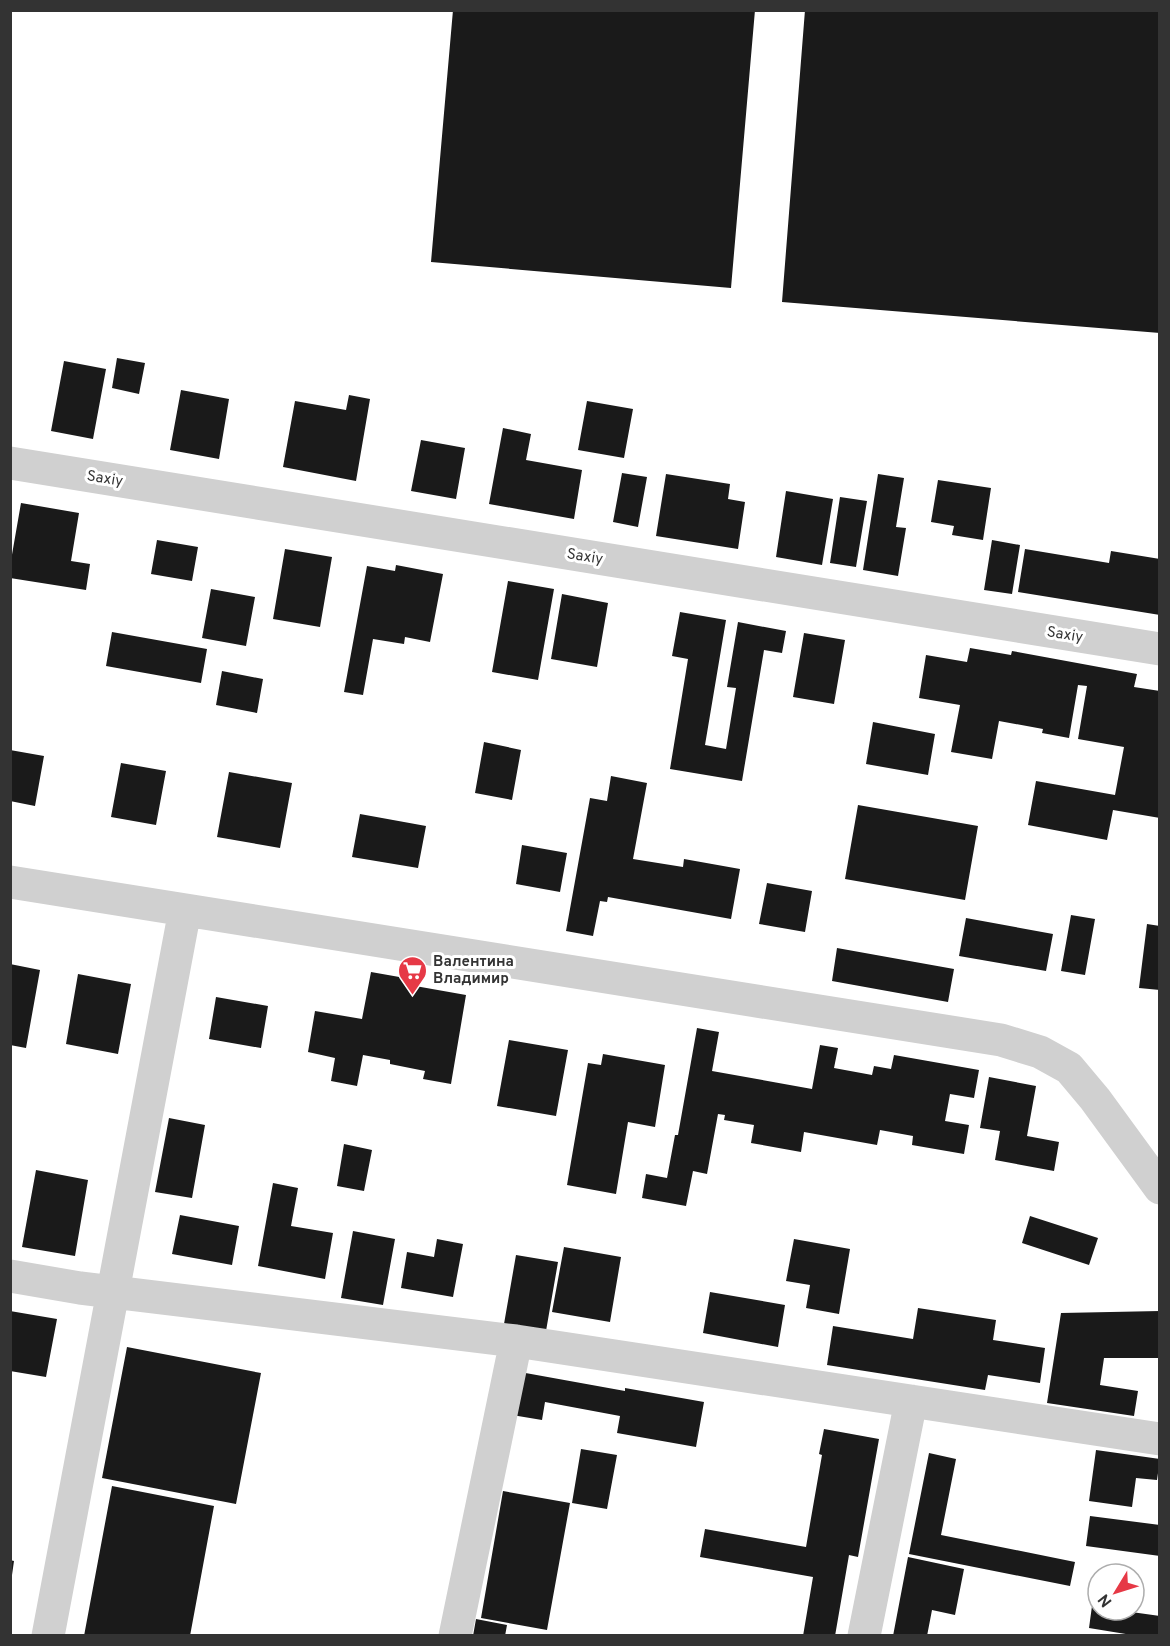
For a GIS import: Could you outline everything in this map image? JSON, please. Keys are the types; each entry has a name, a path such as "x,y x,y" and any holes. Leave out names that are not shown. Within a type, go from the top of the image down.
{"street":[{"name":"Saxiy","path":"10,463 1160,649"},
{"path":"10,882 1001,1040 1040,1052 1069,1068 1095,1099 1160,1188"},
{"path":"48,1635 185,910"},
{"path":"10,1276 112,1292 516,1341 1160,1439"},
{"path":"455,1635 516,1341"},
{"path":"864,1635 911,1401"}],"building":[{"path":"453,10 755,10 731,288 431,262"},
{"path":"805,10 1160,10 1160,333 782,302"},
{"path":"117,358 145,363 139,394 112,388"},
{"path":"64,361 106,369 93,439 51,431"},
{"path":"181,390 229,399 219,459 170,450"},
{"path":"349,395 370,399 356,481 283,467 295,401 346,410"},
{"path":"587,401 633,409 624,458 578,450"},
{"path":"503,428 531,434 526,460 582,470 574,519 489,504"},
{"path":"421,440 465,448 456,499 411,491"},
{"path":"622,473 647,477 638,527 613,522"},
{"path":"666,474 730,484 728,499 745,502 738,549 656,536"},
{"path":"878,474 904,478 896,527 906,528 898,576 863,570"},
{"path":"938,480 991,488 983,540 952,535 954,526 931,522"},
{"path":"786,491 833,499 822,565 776,557"},
{"path":"840,497 867,501 856,567 830,563"},
{"path":"21,503 79,513 71,561 90,564 86,590 10,578"},
{"path":"157,540 198,547 192,581 151,574"},
{"path":"992,540 1020,545 1012,594 984,590"},
{"path":"285,549 332,557 320,627 273,619"},
{"path":"1025,549 1109,563 1111,551 1160,559 1160,615 1018,592"},
{"path":"396,565 443,574 430,642 405,637 404,644 373,639 363,695 344,692 367,566 395,571"},
{"path":"508,581 554,589 538,680 492,672"},
{"path":"211,589 255,597 246,646 202,638"},
{"path":"562,594 608,603 597,667 551,659"},
{"path":"680,612 726,620 705,745 726,749 736,688 727,687 738,622 786,631 782,653 764,650 742,781 670,769 688,659 672,656"},
{"path":"112,632 207,649 201,683 106,666"},
{"path":"804,633 845,640 834,704 793,697"},
{"path":"970,648 1011,655 1012,651 1137,674 1134,687 1160,691 1160,818 1113,810 1107,840 1028,825 1036,781 1115,795 1124,747 1078,739 1087,686 1078,685 1069,738 1042,733 1043,729 999,721 992,759 951,752 960,705 919,698 926,655 967,662"},
{"path":"222,671 263,679 257,713 216,705"},
{"path":"873,722 935,734 928,775 866,764"},
{"path":"484,742 521,750 512,800 475,793"},
{"path":"10,750 44,756 35,806 10,801"},
{"path":"121,763 166,771 156,825 111,817"},
{"path":"229,772 292,783 280,848 217,837"},
{"path":"611,776 647,783 633,859 683,867 684,859 740,869 731,919 608,897 607,902 600,901 593,936 566,931 590,798 607,801"},
{"path":"858,805 978,826 965,900 845,879"},
{"path":"360,814 426,826 418,868 352,857"},
{"path":"522,845 567,853 560,892 516,884"},
{"path":"767,883 812,891 805,932 759,924"},
{"path":"1071,915 1095,919 1085,975 1061,971"},
{"path":"966,918 1053,934 1046,971 959,956"},
{"path":"1147,924 1160,926 1160,990 1139,988"},
{"path":"837,948 954,969 948,1002 832,981"},
{"path":"10,964 40,970 26,1048 10,1045"},
{"path":"371,972 405,978 404,984 466,995 451,1084 423,1079 425,1071 390,1064 390,1060 363,1055 357,1086 331,1081 335,1058 308,1052 315,1011 362,1019"},
{"path":"78,974 131,984 118,1054 66,1044"},
{"path":"216,997 268,1006 261,1048 209,1039"},
{"path":"697,1028 719,1032 712,1071 812,1089 820,1045 838,1048 834,1068 872,1075 874,1066 891,1069 894,1055 979,1070 974,1098 950,1094 945,1121 969,1125 964,1154 912,1145 913,1136 880,1130 877,1145 804,1132 801,1152 751,1143 754,1125 724,1120 725,1115 718,1114 707,1174 693,1171 686,1206 642,1198 646,1174 667,1178 675,1135 678,1135"},
{"path":"509,1040 568,1050 556,1116 497,1106"},
{"path":"603,1054 665,1065 655,1127 628,1122 616,1194 567,1185 588,1063 601,1065"},
{"path":"989,1077 1036,1086 1027,1136 1059,1142 1054,1171 995,1160 1000,1131 980,1128"},
{"path":"169,1118 205,1125 192,1198 155,1192"},
{"path":"344,1144 372,1150 364,1191 337,1186"},
{"path":"36,1170 88,1180 75,1256 22,1247"},
{"path":"273,1183 298,1188 291,1226 333,1233 325,1279 258,1266"},
{"path":"180,1215 239,1226 232,1265 172,1254"},
{"path":"1030,1216 1098,1238 1089,1265 1022,1243"},
{"path":"353,1231 395,1239 383,1305 341,1298"},
{"path":"437,1239 463,1244 453,1297 401,1288 407,1252 434,1257"},
{"path":"794,1239 850,1249 839,1314 806,1308 810,1285 786,1281"},
{"path":"564,1247 621,1257 610,1322 552,1312"},
{"path":"516,1255 558,1262 546,1331 504,1324"},
{"path":"710,1292 785,1305 778,1347 703,1333"},
{"path":"918,1308 996,1320 993,1340 1045,1348 1040,1383 988,1375 985,1390 827,1365 833,1326 913,1339"},
{"path":"10,1311 57,1319 46,1377 10,1371"},
{"path":"1160,1311 1160,1358 1104,1358 1100,1385 1138,1391 1134,1416 1047,1403 1061,1313"},
{"path":"127,1347 261,1373 236,1504 102,1478"},
{"path":"520,1372 625,1391 625,1388 704,1402 696,1447 617,1433 620,1416 545,1402 542,1420 512,1415"},
{"path":"824,1429 879,1439 858,1557 849,1555 835,1636 803,1636 813,1577 700,1557 705,1529 806,1547 822,1455 819,1454"},
{"path":"581,1449 617,1455 607,1509 572,1503"},
{"path":"1096,1450 1160,1459 1157,1480 1136,1478 1132,1507 1089,1501"},
{"path":"929,1453 956,1459 941,1535 1075,1562 1070,1586 909,1554"},
{"path":"112,1486 214,1506 190,1636 84,1636"},
{"path":"503,1491 570,1503 547,1630 481,1618"},
{"path":"1090,1516 1160,1525 1160,1556 1086,1546"},
{"path":"908,1557 964,1569 955,1615 932,1610 927,1636 893,1636"},
{"path":"10,1560 14,1561 12,1575 10,1575"},
{"path":"1146,1614 1160,1616 1160,1636 1138,1636 1089,1628 1090,1622 1146,1622"},
{"path":"476,1619 507,1625 505,1636 473,1636"}],"place":[{"name":"Валентина Владимир","path":"412,996"}]}
